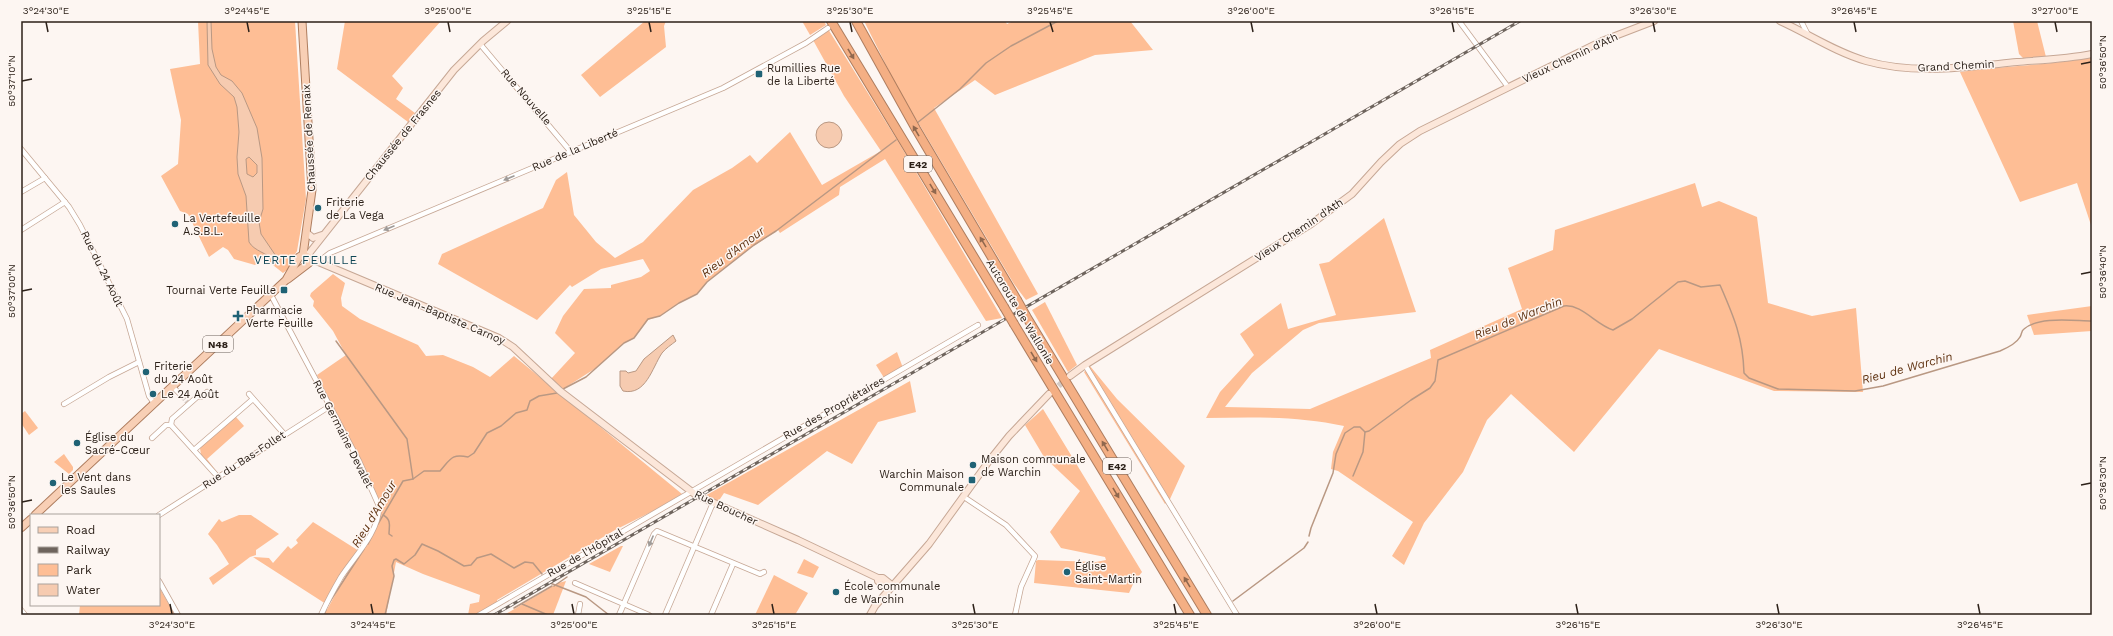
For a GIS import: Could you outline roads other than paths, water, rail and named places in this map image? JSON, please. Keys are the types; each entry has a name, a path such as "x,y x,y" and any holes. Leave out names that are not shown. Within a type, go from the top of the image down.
{"highway":[{"name":"Autoroute de Wallonie","path":"856,21 916,129 1026,316 1207,615"},
{"name":"Autoroute de Wallonie","path":"829,24 1004,307 1190,615"}],"main road":[{"name":"Chaussée de Renaix","path":"302,21 312,187 307,233 307,260"},
{"name":"N48","path":"36,514 286,280 302,270 307,260 299,257 298,262 286,280"},
{"path":"21,528 30,520"}],"street":[{"name":"Chaussée de Frasnes","path":"307,260 325,233 454,70 480,44 507,21"},
{"path":"1459,21 1508,87"},
{"name":"Vieux Chemin d'Ath","path":"1070,376 1085,365 1311,224 1352,194 1381,162 1400,144 1420,131 1602,41 1654,21"},
{"name":"Grand Chemin","path":"1780,21 1809,37 1865,60 1885,65 1930,69 2058,59 2092,54"},
{"path":"1801,21 1809,37"},
{"name":"Rue de la Liberté","path":"318,262 330,253 727,86 806,43 829,24"},
{"name":"Rue Nouvelle","path":"480,44 570,152"},
{"name":"Rue du 24 Août","path":"22,152 65,202 80,225 127,319 148,396 154,403"},
{"path":"21,192 45,178"},
{"path":"21,230 65,202"},
{"path":"307,233 316,238 325,233"},
{"name":"Rue Jean-Baptiste Carnoy","path":"307,260 318,262 500,338 513,347 569,399"},
{"name":"Rue Germaine Devalet","path":"271,294 372,488 379,506 379,513 371,533 341,578 321,615"},
{"name":"Rue des Propriétaires","path":"691,492 978,325"},
{"path":"64,404 103,380 139,362"},
{"path":"1085,365 1237,615"},
{"path":"172,386 182,396"},
{"path":"171,425 172,420 188,403 197,396 201,397 207,392"},
{"path":"249,394 285,435"},
{"path":"870,615 890,588 929,544 1009,436 1049,394"},
{"path":"194,450 253,399"},
{"name":"Rue Boucher","path":"569,399 691,492 713,504 798,540 878,578 883,578 890,588"},
{"name":"Rue du Bas-Follet","path":"160,514 330,406"},
{"path":"152,438 166,425 171,425"},
{"path":"171,425 218,477"},
{"name":"Rue de l'Hôpital","path":"478,615 691,492"},
{"path":"964,497 1006,525 1035,556 1021,587 1015,615"},
{"path":"665,615 713,504"},
{"path":"619,615 655,532 660,531 760,574 764,572"},
{"path":"711,615 734,564"},
{"path":"160,583 178,615"},
{"path":"575,583 649,615"},
{"path":"578,615 580,604"},
{"path":"21,610 25,615"}],"water":[{"path":"207,21 211,21 212,49 216,67 221,75 232,81 242,93 257,128 262,158 263,209 259,222 261,234 278,259 275,261 254,248 249,242 246,196 238,174 237,157 239,132 237,107 234,97 220,84 208,65","holes":["249,157 257,165 257,173 253,177 247,174 246,159"]},
{"path":"829,122 838,126 842,135 838,144 829,148 820,144 816,135 820,126"},
{"path":"673,335 676,341 662,353 643,385 631,391 623,391 620,386 620,371 626,371 628,373 636,371 644,359"}],"waterway":[{"name":"Rieu d'Amour","path":"917,123 960,89 986,63 1011,46 1058,21"},
{"name":"Rieu d'Amour","path":"563,389 586,377 624,343 634,338 648,319 660,316 679,303 697,294 707,282 754,245 776,231 896,140"},
{"name":"Rieu de Warchin","path":"1309,536 1333,473 1336,454 1345,433 1354,427 1360,427 1365,432 1369,431 1430,388 1435,381 1438,360 1564,306 1577,308 1613,330 1632,319 1678,282 1685,281 1701,287 1720,285 1730,307 1740,338 1744,373 1749,378 1778,389 1855,391 1883,386 2000,351 2016,342 2024,329 2038,322 2057,320 2092,321"},
{"path":"336,341 407,439 413,479"},
{"name":"Rieu d'Amour","path":"378,524 403,481 413,479 424,471 440,471 451,458 458,456 468,457 474,453 487,433 501,426 516,413 527,410 530,401 539,396 557,393"},
{"path":"1353,476 1363,452 1365,432"},
{"path":"383,515 389,521 389,534 392,536"},
{"name":"Rieu d'Amour","path":"368,544 376,528"},
{"name":"Rieu de Warchin","path":"1233,601 1304,548 1308,542"},
{"name":"Rieu de Warchin","path":"385,615 394,576 392,566 394,560 396,559 404,564 415,555 422,544 438,551 464,566 471,565 477,558 491,554 514,568 525,562 533,563 542,574"},
{"name":"Rieu d'Amour","path":"329,603 364,549"},
{"path":"554,586 567,577"},
{"name":"Rieu de Warchin","path":"550,583 586,597 609,615"},
{"path":"514,608 552,586"},
{"path":"522,604 548,615"},
{"name":"Rieu d'Amour","path":"324,615 326,610"}],"tunnel":[{"path":"1052,392 1067,378"},
{"path":"182,396 187,402"}],"railway":[{"path":"494,615 1520,21"}],"place":[{"name":"Rumillies Rue de la Liberté","path":"759,74"},
{"name":"Friterie de La Vega","path":"318,208"},
{"name":"La Vertefeuille A.S.B.L.","path":"175,224"},
{"name":"Tournai Verte Feuille","path":"284,290"},
{"name":"Pharmacie Verte Feuille","path":"238,316"},
{"name":"Friterie du 24 Août","path":"146,372"},
{"name":"Le 24 Août","path":"153,394"},
{"name":"Église du Sacré-Cœur","path":"77,443"},
{"name":"Maison communale de Warchin","path":"973,465"},
{"name":"Warchin Maison Communale","path":"972,480"},
{"name":"Le Vent dans les Saules","path":"53,483"},
{"name":"Église Saint-Martin","path":"1067,572"},
{"name":"École communale de Warchin","path":"836,592"}],"district":[{"name":"VERTE FEUILLE","path":"306,260"}]}
